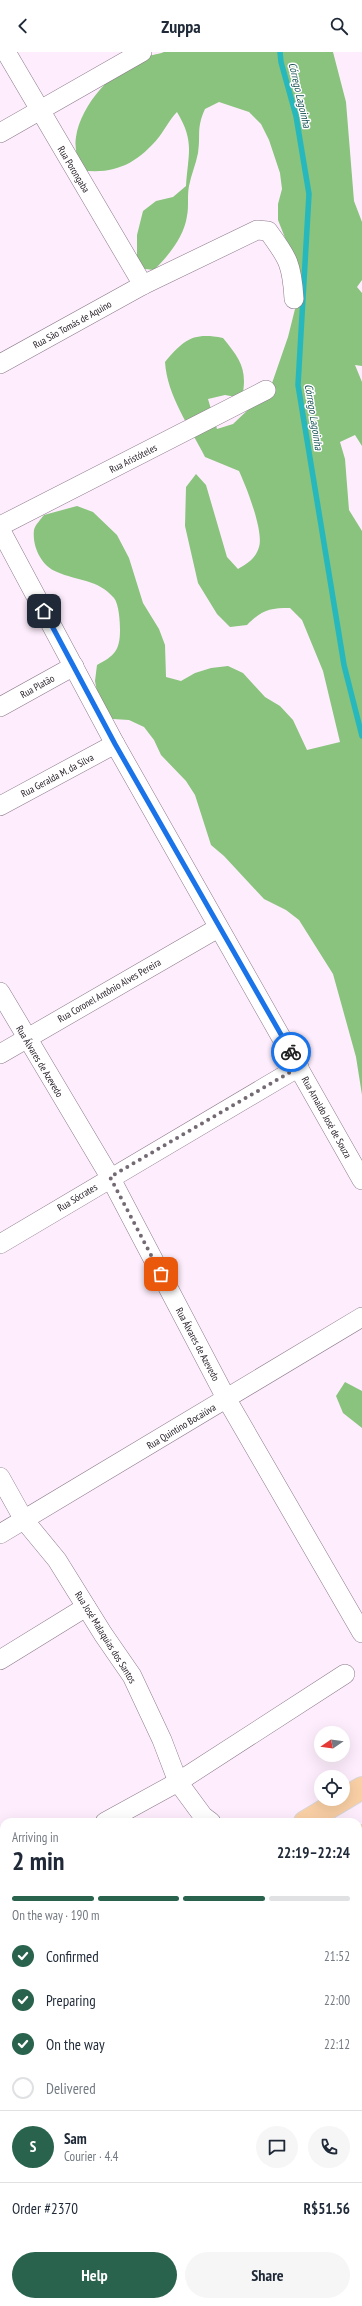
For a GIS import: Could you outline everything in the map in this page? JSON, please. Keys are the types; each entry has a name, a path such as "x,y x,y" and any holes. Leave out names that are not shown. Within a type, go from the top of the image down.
{"main road":[{"path":"312,1818 362,1788"}],"street":[{"name":"Rua Porongaba","path":"6,52 143,285"},
{"path":"0,133 142,52"},
{"name":"Rua São Tomás de Aquino","path":"0,364 143,285 257,230 262,229 268,231 287,256 292,272 294,299"},
{"name":"Rua Aristóteles","path":"0,527 266,390"},
{"name":"Rua Arnaldo José de Souza","path":"0,527 115,744 362,1180"},
{"name":"Rua Platão","path":"0,707 74,666"},
{"name":"Rua Geralda M. da Silva","path":"0,806 115,744"},
{"name":"Rua Coronel Antônio Alves Pereira","path":"0,1054 218,928"},
{"name":"Rua Álvares de Azevedo","path":"0,992 110,1177 226,1398 362,1633"},
{"name":"Rua Sócrates","path":"0,1244 110,1177 299,1067"},
{"name":"Rua Quintino Bocaiúva","path":"0,1534 362,1317"},
{"name":"Rua José Malaquias dos Santos","path":"0,1477 24,1520 57,1560 86,1608 132,1676 162,1740 178,1782 206,1818"},
{"path":"0,1660 86,1608"},
{"path":"112,1818 178,1782 345,1674"}],"green space":[{"path":"164,52 333,52 346,102 354,201 362,222 362,280 357,287 362,293 362,366 355,365 362,382 362,446 355,435 340,442 345,459 349,510 362,531 362,1095 356,1057 333,974 299,920 286,910 264,899 224,856 211,845 195,795 186,781 161,755 154,740 144,727 129,720 113,719 100,708 95,681 97,665 112,656 119,643 120,630 116,601 101,587 51,569 42,560 34,542 34,530 44,515 77,506 93,512 117,535 129,558 143,603 159,629 165,645 166,677 181,681 195,673 211,668 228,666 243,673 265,697 280,706 293,720 307,750 340,742 323,671 302,620 290,608 271,609 257,616 247,625 230,627 217,614 198,583 185,526 186,487 196,474 206,485 227,557 238,569 256,554 260,540 259,530 254,509 239,471 205,457 180,411 170,387 165,362 184,343 196,337 212,336 223,338 229,345 241,365 244,388 242,398 225,395 208,399 217,429 233,424 270,389 288,337 296,305 291,253 278,220 278,204 282,189 280,173 269,140 261,124 249,112 219,102 205,109 200,127 198,153 189,186 188,212 183,231 175,245 154,270 137,268 137,235 143,211 156,201 173,197 186,186 189,148 183,122 177,112 151,146 133,161 124,166 104,171 80,170 76,149 76,137 84,112 91,101 110,79 121,70 143,57"},
{"path":"345,1382 362,1391 362,1428 343,1413 336,1396"}],"waterway":[{"name":"Córrego Lagoinha","path":"280,52 281,62 296,116 309,194 298,385 344,665 362,736"}],"way so far":[{"path":"161,1274 110,1177 299,1067 291,1052"}],"route":[{"path":"44,611 115,744 218,928 291,1052"}]}
